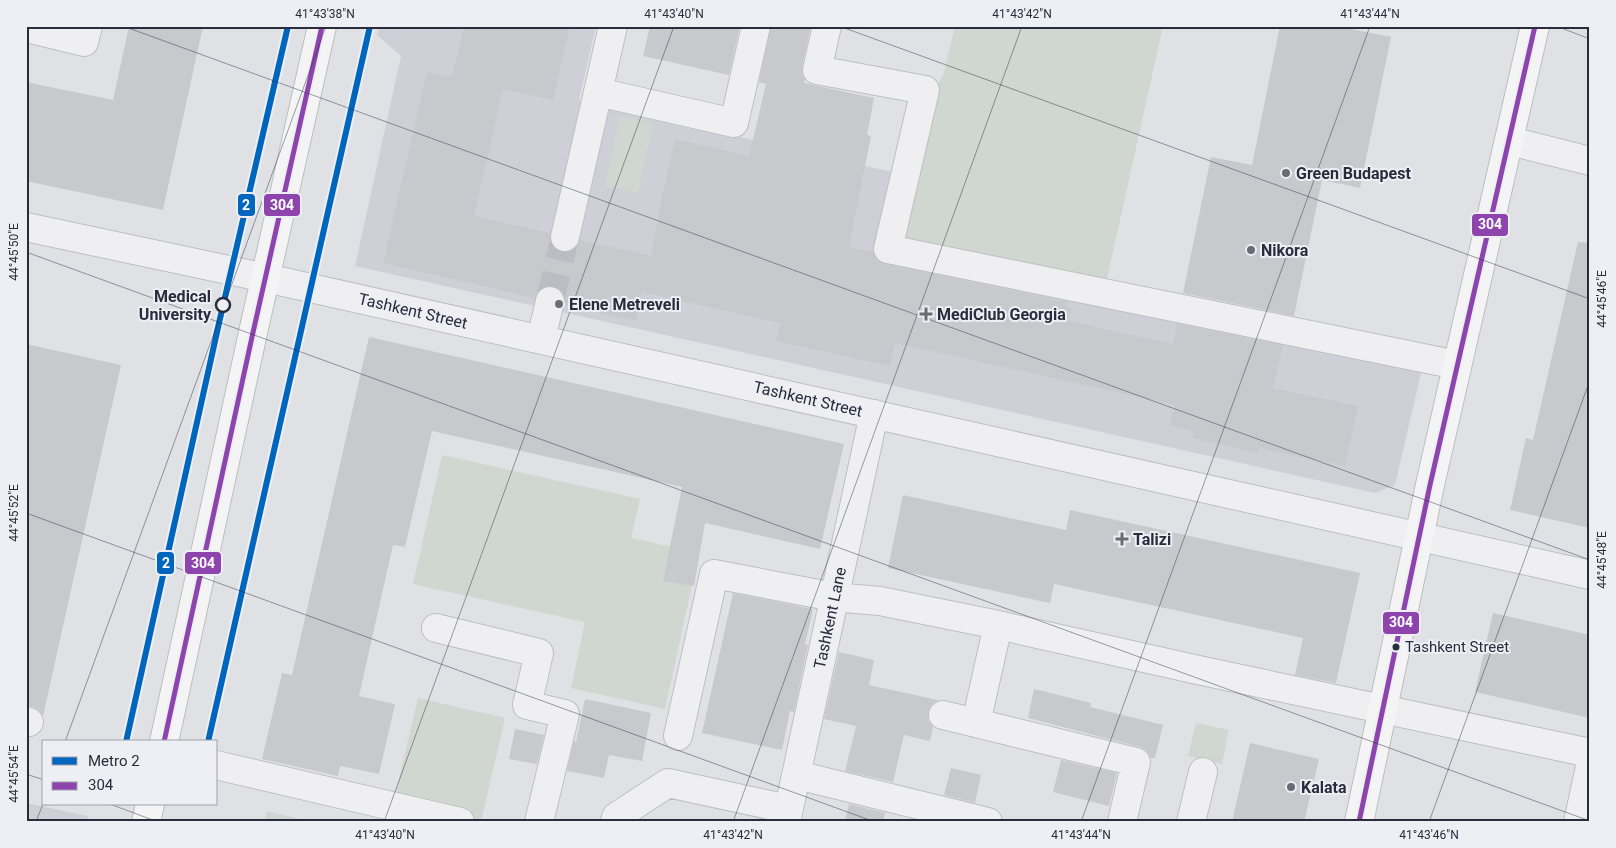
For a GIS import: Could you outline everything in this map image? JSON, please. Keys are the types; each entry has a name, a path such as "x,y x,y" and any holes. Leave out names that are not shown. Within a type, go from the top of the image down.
{"main road":[{"path":"164,740 322,26"},
{"path":"1359,822 1457,365 1536,26"},
{"path":"146,822 150,806"}],"street":[{"path":"26,28 84,42 88,26"},
{"path":"565,237 613,26"},
{"path":"598,92 734,123 756,26"},
{"path":"827,26 817,70 925,90 888,249 1457,365"},
{"path":"1510,141 1590,161"},
{"name":"Tashkent Street","path":"26,228 266,278 1590,575"},
{"path":"541,340 550,301"},
{"name":"Tashkent Lane","path":"787,816 874,414"},
{"path":"678,736 714,574 834,597 880,601 1590,753"},
{"path":"976,723 998,626"},
{"path":"436,628 539,653 527,705 565,714 539,822"},
{"path":"943,715 1136,762 1122,822"},
{"path":"218,765 460,822"},
{"path":"1578,822 1590,767"},
{"path":"1191,822 1202,772"},
{"path":"797,775 988,822"},
{"path":"615,822 616,817 668,783 787,816"}],"shaded area":[{"path":"379,26 596,26 579,100 914,177 902,236 1107,279 1106,286 1425,356 1395,485 1375,493 355,266 401,56 377,35"},
{"path":"955,26 1163,26 1107,279 901,236 935,89 944,73"},
{"path":"620,116 653,123 638,193 605,186"},
{"path":"442,455 640,499 631,538 699,553 665,709 571,688 585,622 413,584"},
{"path":"418,698 505,718 481,822 389,822"},
{"path":"1196,723 1229,730 1222,764 1188,756"},
{"path":"26,803 88,816 86,822 26,822"},
{"path":"267,811 313,822 264,822"}],"building":[{"path":"129,26 203,26 163,210 26,181 26,82 113,100"},
{"path":"464,26 570,26 553,100 503,89 474,216 550,233 550,242 555,249 561,252 570,252 577,247 580,240 651,256 675,139 749,156 766,84 759,82 771,26 811,26 802,67 804,83 874,98 867,135 871,136 849,247 873,252 877,260 885,264 1068,302 1066,307 1072,308 1069,321 1173,344 1177,324 1283,345 1273,388 1358,406 1345,466 1259,448 1258,453 1192,438 1194,431 1170,425 1175,405 895,343 890,366 776,341 780,323 642,292 636,321 565,305 565,297 561,290 553,286 546,286 539,290 535,298 383,263 427,72 452,77"},
{"path":"650,26 740,26 729,75 643,56"},
{"name":"Green Budapest","path":"1280,26 1336,26 1391,37 1360,188 1322,180 1294,316 1183,293 1211,157 1252,165"},
{"path":"1578,242 1590,243 1590,528 1510,510 1526,438 1533,440"},
{"path":"369,337 844,444 820,549 705,523 694,586 663,581 682,487 432,431 405,547 393,545 359,696 395,704 379,774 340,766 338,776 262,759 282,673 292,675"},
{"path":"26,344 121,365 43,716 34,707 26,706"},
{"path":"903,495 1066,530 1070,510 1360,573 1336,683 1295,675 1303,638 1054,584 1050,603 888,568"},
{"path":"733,593 813,609 805,644 808,645 794,712 790,711 782,750 702,733"},
{"path":"1493,613 1590,635 1590,718 1475,692"},
{"path":"839,652 874,660 869,685 938,700 931,705 928,712 928,720 933,727 930,741 904,735 893,782 845,771 856,726 824,719"},
{"path":"1034,689 1091,703 1090,707 1163,725 1155,758 1151,758 1146,750 1140,747 1028,718"},
{"path":"585,699 651,713 642,761 609,755 604,778 567,771 574,741 576,742"},
{"path":"515,729 544,735 537,764 509,759"},
{"path":"1250,743 1319,759 1304,822 1232,822"},
{"path":"1061,760 1117,773 1109,806 1053,792"},
{"path":"951,768 981,775 975,803 944,795"},
{"path":"849,804 885,813 883,822 845,822"}],"tunnel":[{"path":"550,301 565,237"}],"metro line":[{"name":"2","path":"126,740 219,323 288,26"},
{"name":"2","path":"208,740 370,26"}],"transit line":[{"name":"304","path":"164,740 322,26"},
{"name":"304","path":"1359,822 1430,485 1535,26"}],"place":[{"name":"Green Budapest","path":"1286,173"},
{"name":"Nikora","path":"1251,250"},
{"name":"Elene Metreveli","path":"559,304"},
{"name":"Medical University","path":"223,305"},
{"name":"MediClub Georgia","path":"926,314"},
{"name":"Talizi","path":"1122,539"},
{"name":"Tashkent Street","path":"1396,647"},
{"name":"Kalata","path":"1291,787"}]}
